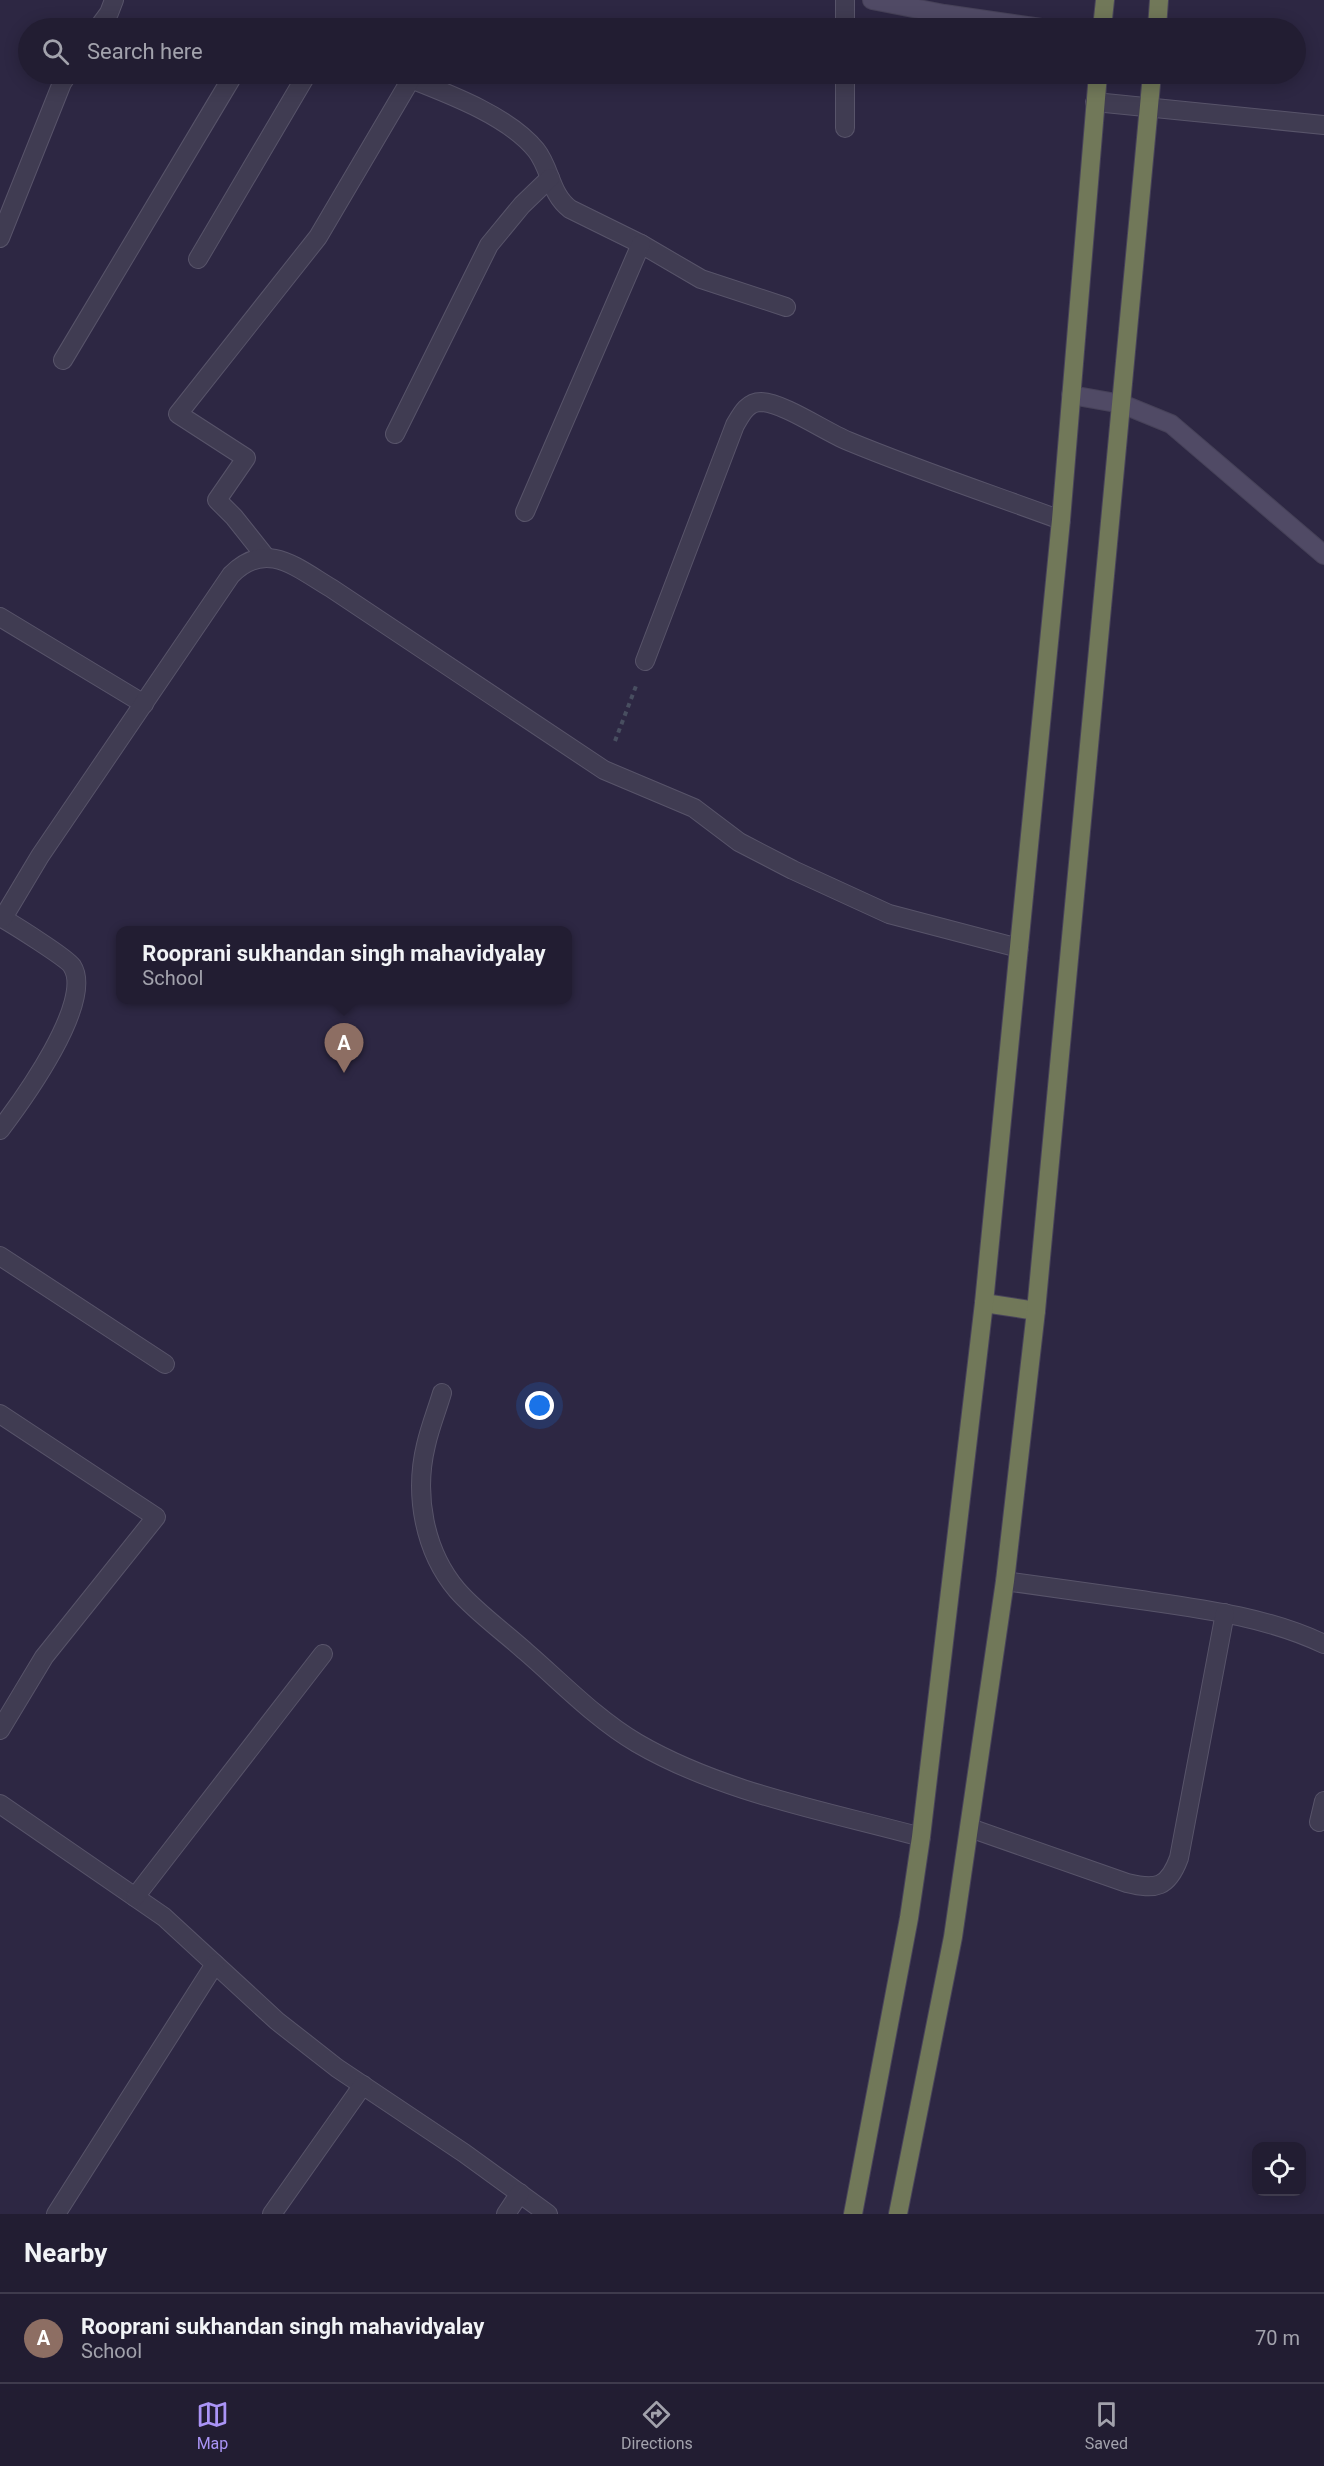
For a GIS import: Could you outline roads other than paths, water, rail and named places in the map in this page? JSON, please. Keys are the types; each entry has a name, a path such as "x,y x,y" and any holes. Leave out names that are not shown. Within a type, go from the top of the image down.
{"highway":[{"path":"1103,18 1105,0"},
{"path":"1158,18 1159,0"},
{"path":"853,2214 909,1918 921,1837 984,1302 1061,520 1097,84"},
{"path":"898,2214 953,1937 1005,1581 1036,1311 1151,84"},
{"path":"984,1302 1036,1311"}],"street":[{"path":"104,18 114,0"},
{"path":"845,0 845,18"},
{"path":"872,0 972,18"},
{"path":"0,238 61,84"},
{"path":"63,360 228,84"},
{"path":"198,259 301,84"},
{"path":"265,556 234,517 217,500 246,458 178,414 318,237 400,84"},
{"path":"423,84 476,107 530,142 540,155 553,190 560,201 570,209 641,244 701,279 786,307"},
{"path":"845,84 845,128"},
{"path":"1095,102 1324,125"},
{"path":"395,434 489,245 522,205 550,178"},
{"path":"525,512 641,244"},
{"path":"1071,395 1122,404 1171,423 1324,555"},
{"path":"645,661 735,425 750,404 759,402 775,405 845,440 930,474 1061,520"},
{"path":"0,1130 23,1099 68,1024 78,985 72,966 2,917 40,856 231,575 243,563 265,556 285,561 331,588 604,770 694,808 739,842 793,870 889,914 1019,948"},
{"path":"0,617 144,704"},
{"path":"0,1257 165,1364"},
{"path":"442,1392 425,1446 421,1497 424,1523 434,1554 457,1590 608,1724 638,1743 702,1774 753,1792 921,1837"},
{"path":"0,1414 156,1517 45,1657 0,1730"},
{"path":"1005,1581 1225,1613 1299,1632 1324,1644"},
{"path":"970,1828 1127,1883 1150,1888 1165,1883 1173,1875 1179,1858 1225,1613"},
{"path":"135,1897 323,1654"},
{"path":"1319,1821 1324,1801"},
{"path":"0,1804 164,1917 277,2020 363,2085 548,2214"},
{"path":"56,2214 215,1964"},
{"path":"272,2214 363,2085"},
{"path":"506,2214 519,2193"}],"place":[{"name":"Rooprani sukhandan singh mahavidyalay","path":"344,1073"}]}
